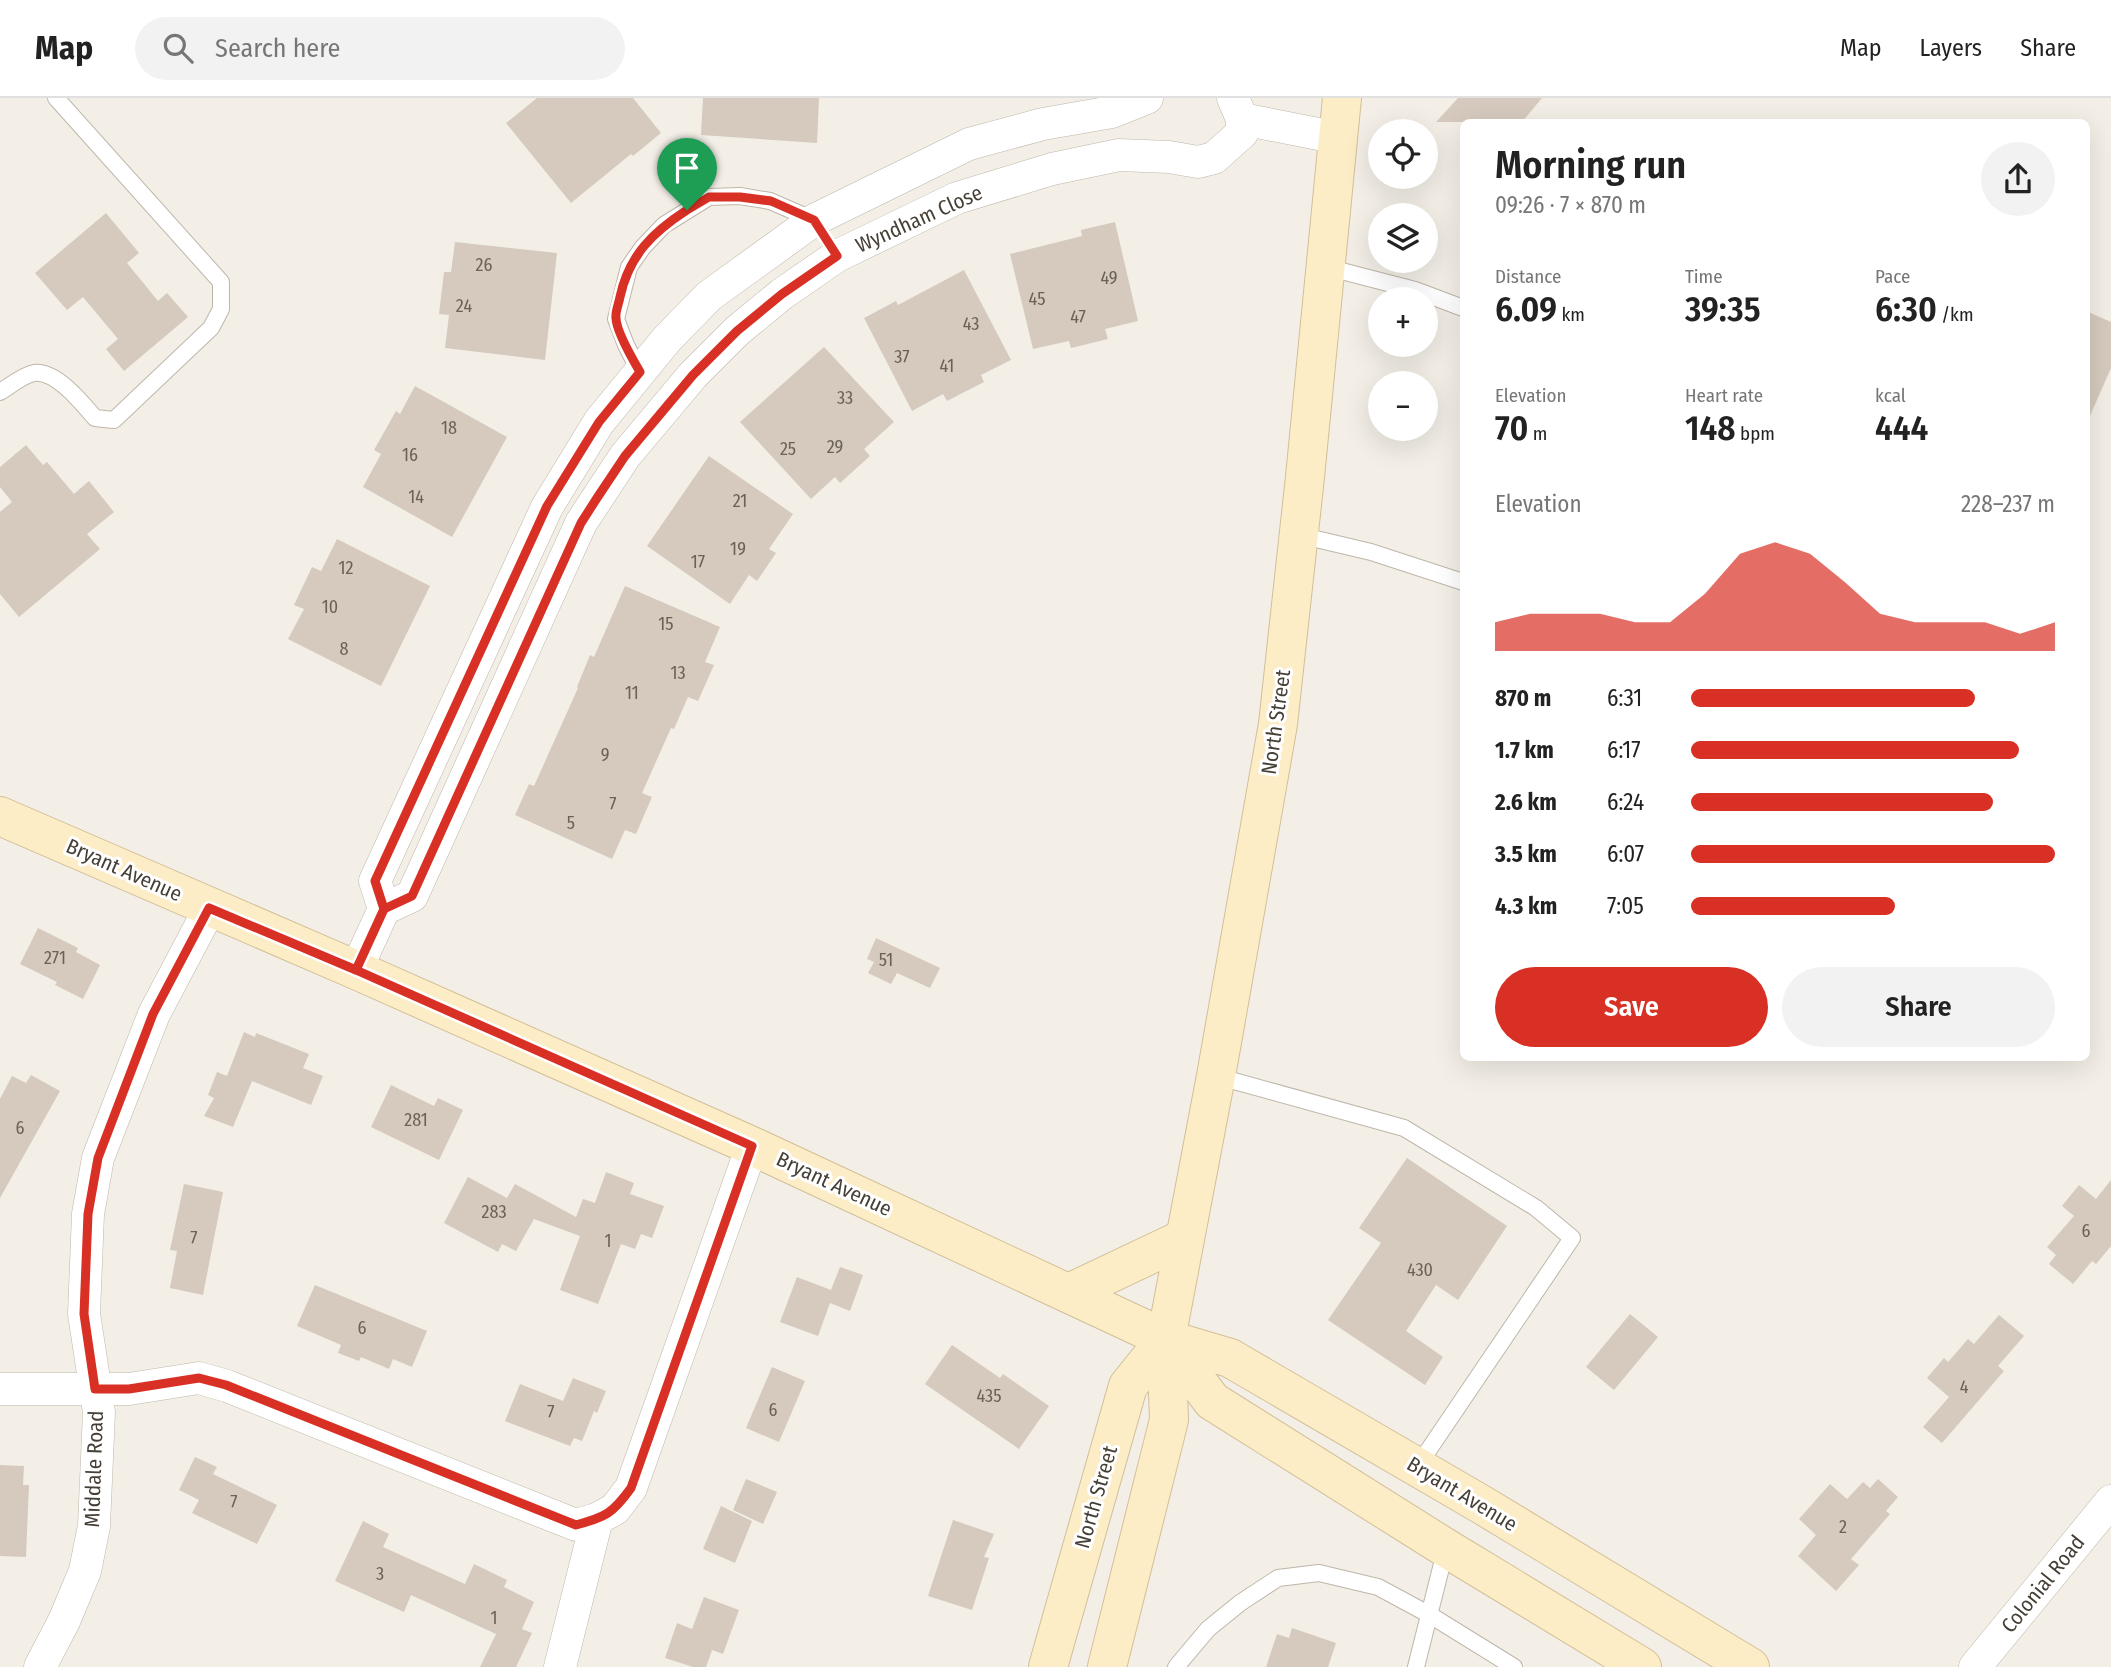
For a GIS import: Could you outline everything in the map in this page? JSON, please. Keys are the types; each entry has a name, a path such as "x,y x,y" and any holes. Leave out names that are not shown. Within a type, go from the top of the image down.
{"main road":[{"name":"North Street","path":"1107,1667 1169,1420 1166,1339 1278,724 1342,98"},
{"name":"Bryant Avenue","path":"0,816 752,1146 1166,1339 1230,1358 1751,1667"},
{"path":"1069,1293 1185,1238"},
{"name":"North Street","path":"1048,1667 1128,1386 1166,1339"},
{"name":"Bryant Avenue","path":"1166,1339 1212,1401 1643,1667"}],"street":[{"name":"Wyndham Close","path":"1147,98 1112,113 1043,124 968,145 814,220 709,296 667,339 599,422 547,506 375,881 384,909 412,896 581,523 625,456 693,375 737,331 782,294 837,256 957,198 1052,169 1119,155 1169,157 1198,162 1214,158 1242,133 1238,109 1339,138"},
{"path":"1112,113 1119,155"},
{"path":"814,220 837,256"},
{"path":"547,506 581,523"},
{"name":"Middale Road","path":"40,1667 64,1621 85,1571 94,1526 99,1412 84,1314 88,1214 98,1158 153,1014 209,908"},
{"path":"356,970 384,909"},
{"path":"0,1389 129,1389 199,1378 226,1385 576,1525 597,1519 615,1509 631,1488 752,1146"},
{"name":"Colonial Road","path":"1975,1667 2111,1501"},
{"path":"560,1667 597,1519"}],"lane":[{"path":"0,392 32,373 44,373 66,387 95,418 114,420 211,328 221,309 221,282 56,98"},
{"path":"640,372 615,319 629,267 664,225 709,197 771,201 814,220"},
{"path":"1326,267 1415,290 1460,306"},
{"path":"1299,535 1371,552 1460,581"},
{"path":"1216,1076 1404,1128 1536,1208 1572,1238 1416,1467"},
{"path":"1416,1667 1447,1548"},
{"path":"1176,1667 1208,1629 1240,1603 1278,1578 1319,1573 1378,1587 1430,1615 1514,1667"}],"building":[{"path":"537,98 633,98 661,133 571,203 506,123"},
{"path":"703,98 819,98 817,143 701,135"},
{"path":"1458,98 1542,98 1524,119 1460,119 1460,122 1438,122"},
{"path":"106,213 139,253 127,263 158,301 167,293 188,317 124,371 106,349 118,339 83,297 67,310 35,273"},
{"path":"1115,222 1138,321 1105,329 1108,339 1071,348 1069,341 1033,349 1010,254 1082,236 1081,230"},
{"path":"455,242 557,253 545,360 445,348 449,315 439,314 444,272 451,272"},
{"path":"964,270 1011,360 981,375 984,382 947,401 943,394 912,411 864,318 896,301 898,305"},
{"path":"2090,313 2111,322 2111,368 2090,416"},
{"path":"824,347 894,422 864,449 870,456 840,483 835,477 811,499 740,422"},
{"path":"415,386 507,437 452,537 363,487 381,454 374,450 396,411 400,414"},
{"path":"26,445 43,465 47,462 74,494 89,481 114,512 87,534 100,549 19,617 0,594 0,512 12,502 0,487 0,467"},
{"path":"709,456 793,514 769,549 776,553 757,581 749,575 730,604 647,546"},
{"path":"337,539 430,586 381,686 288,639 304,609 294,605 312,567 321,571"},
{"path":"625,586 720,627 705,662 714,665 698,701 688,697 674,729 671,728 642,793 652,797 636,834 625,830 612,859 515,815 529,784 534,786 590,655 594,657"},
{"path":"38,928 78,948 76,952 100,965 83,999 55,985 57,982 20,964"},
{"path":"876,938 940,968 930,988 897,973 891,984 868,973 874,962 867,959"},
{"path":"244,1032 255,1037 256,1033 309,1054 303,1068 323,1076 311,1105 252,1081 233,1127 204,1116 214,1098 208,1095 217,1072 227,1076"},
{"path":"31,1075 60,1091 0,1198 0,1099 12,1076 26,1083"},
{"path":"391,1085 434,1106 438,1098 463,1110 439,1160 371,1127"},
{"path":"1407,1158 1507,1226 1458,1300 1436,1285 1406,1331 1443,1357 1425,1385 1328,1320 1381,1243 1359,1228"},
{"path":"606,1172 634,1183 630,1194 664,1206 652,1238 641,1234 635,1249 621,1244 598,1304 560,1290 580,1236 534,1219 516,1251 502,1244 498,1252 444,1223 468,1177 507,1198 515,1184 576,1217 583,1199 595,1203"},
{"path":"2111,1180 2111,1246 2096,1264 2092,1261 2073,1284 2049,1264 2056,1255 2047,1247 2074,1216 2062,1206 2079,1185 2096,1199"},
{"path":"184,1184 223,1192 203,1295 170,1288 177,1251 170,1250"},
{"path":"840,1267 863,1275 850,1311 830,1303 818,1336 780,1322 797,1277 831,1290"},
{"path":"315,1285 427,1331 412,1367 393,1359 389,1369 361,1357 359,1361 338,1353 341,1345 297,1326"},
{"path":"1630,1314 1658,1337 1614,1390 1586,1367"},
{"path":"1999,1315 2024,1336 1998,1366 2004,1371 1942,1443 1923,1427 1949,1397 1927,1378 1944,1358 1948,1362 1968,1339 1974,1344"},
{"path":"952,1345 1000,1378 1003,1374 1049,1406 1019,1449 925,1384"},
{"path":"772,1367 805,1381 779,1442 746,1428"},
{"path":"573,1378 606,1391 597,1413 594,1411 582,1441 574,1438 570,1446 505,1421 520,1384 563,1401"},
{"path":"195,1457 217,1467 213,1474 277,1505 257,1544 192,1513 199,1500 179,1490"},
{"path":"0,1465 24,1466 23,1485 29,1485 26,1557 0,1556"},
{"path":"746,1479 777,1492 763,1524 733,1510"},
{"path":"1878,1479 1898,1497 1886,1511 1890,1514 1851,1559 1859,1565 1836,1591 1798,1556 1816,1535 1799,1519 1830,1484 1847,1499 1863,1482 1870,1488"},
{"path":"721,1506 752,1521 735,1563 703,1549"},
{"path":"953,1520 994,1534 984,1557 989,1558 972,1610 928,1596"},
{"path":"363,1521 389,1534 383,1547 465,1584 474,1564 507,1580 504,1587 534,1602 522,1629 532,1633 516,1667 480,1667 496,1634 411,1595 404,1612 335,1581"},
{"path":"704,1597 739,1610 723,1654 712,1650 706,1667 693,1667 665,1658 677,1623 692,1629"},
{"path":"1292,1628 1336,1643 1328,1667 1266,1667 1277,1634 1289,1638"}],"route":[{"path":"687,210 664,225 629,267 615,319 640,372 599,422 547,506 375,881 384,909 356,970 209,908 153,1014 98,1158 88,1214 84,1314 95,1389 129,1389 199,1378 226,1385 576,1525 597,1519 615,1509 631,1488 752,1146 356,970 384,909 412,896 581,523 625,456 693,375 737,331 782,294 837,256 814,220 771,201 709,197 687,210"}]}
